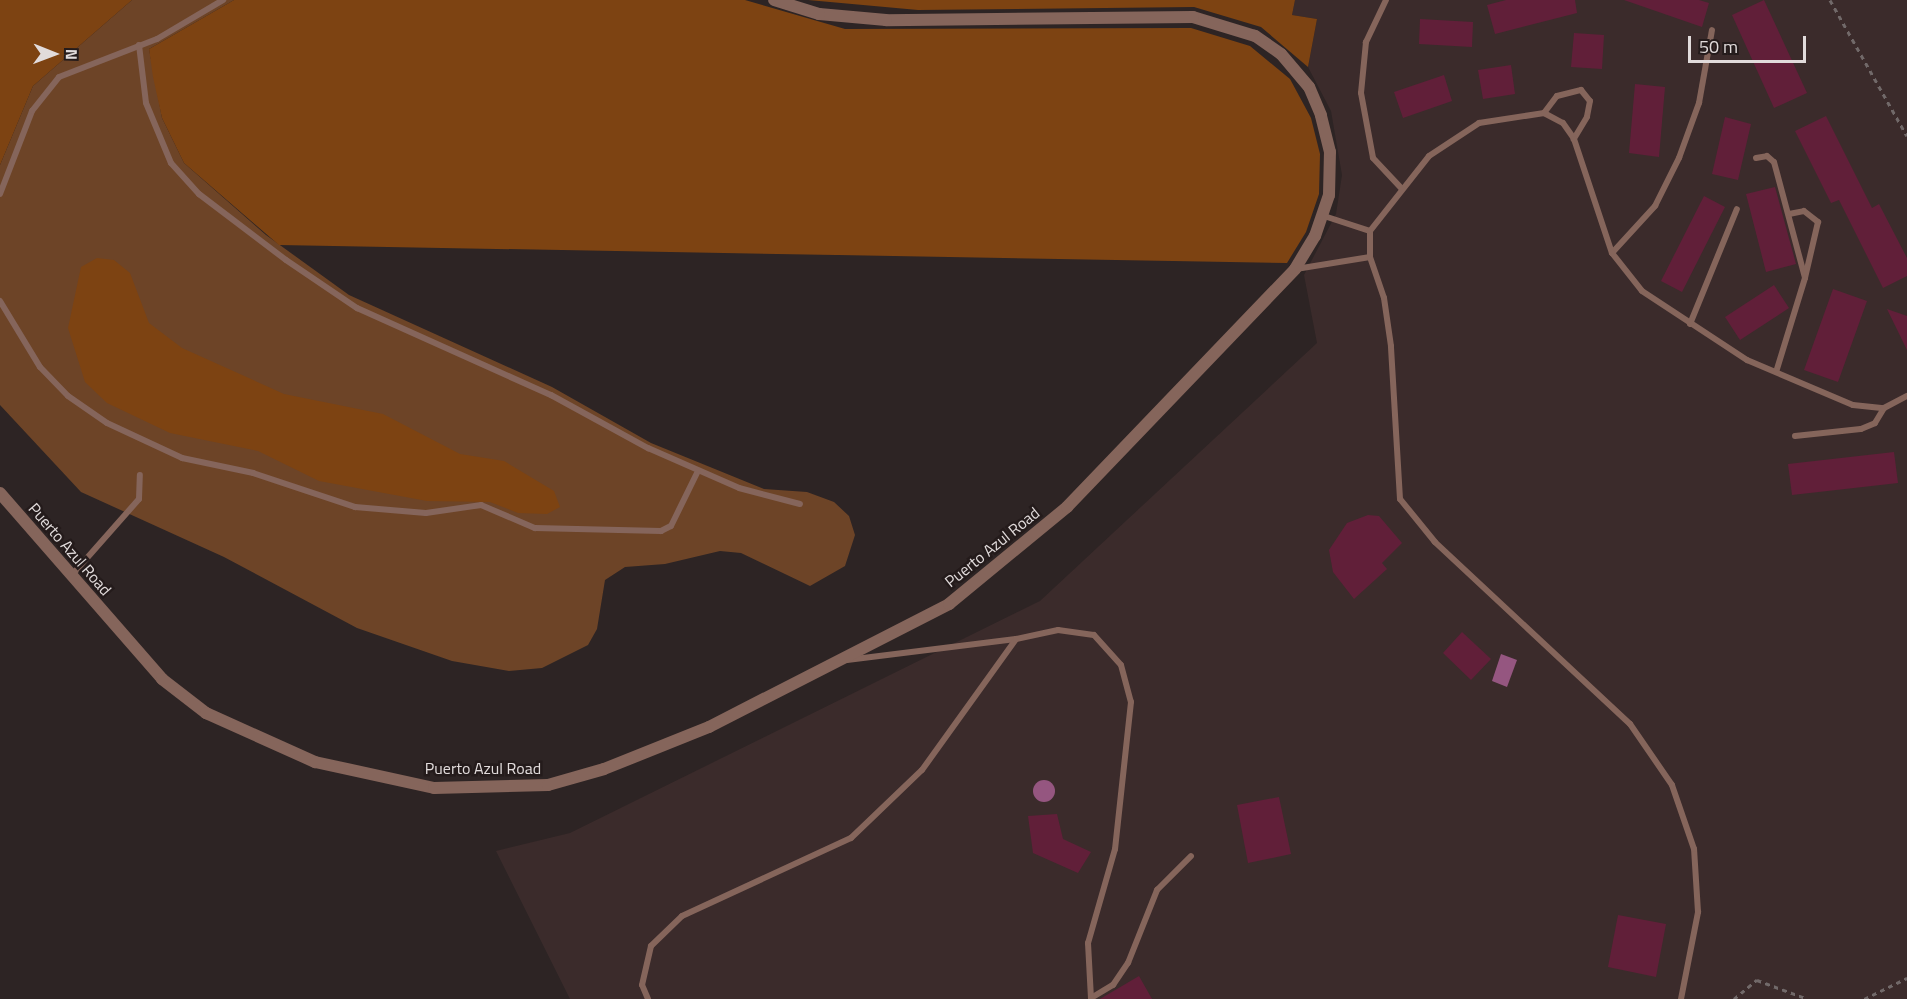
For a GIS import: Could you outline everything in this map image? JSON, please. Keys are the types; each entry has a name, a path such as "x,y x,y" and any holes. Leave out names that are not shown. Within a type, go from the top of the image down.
{"street":[{"name":"Puerto Azul Road","path":"0,493 162,679 206,713 315,762 434,788 548,785 604,769 709,727 842,661 949,604 1067,507 1295,269 1324,216 1332,175 1321,115 1299,72 1255,36 1193,17 886,20 819,14 774,0"}],"lane":[{"path":"0,194 44,92 78,66 139,45 222,0"},
{"path":"1386,0 1366,42 1361,93 1373,158 1402,189"},
{"path":"1612,253 1655,206 1679,159 1699,103 1712,30"},
{"path":"139,45 146,103 171,163 199,194 286,261 357,308 551,395 698,471 800,504"},
{"path":"1544,112 1557,96 1581,90 1590,101 1587,117 1574,140"},
{"path":"1681,999 1698,912 1694,849 1672,785 1630,724 1436,542 1400,499 1391,346 1384,298 1370,257 1370,231 1429,156 1479,123 1544,112 1563,123 1574,140 1612,253 1642,291 1690,324 1776,372 1853,405 1884,408"},
{"path":"1756,158 1767,156 1774,162 1804,278"},
{"path":"1690,324 1737,209"},
{"path":"1776,372 1818,222 1804,211 1789,214"},
{"path":"1324,216 1370,231"},
{"path":"1295,269 1370,257"},
{"path":"0,301 40,367 68,396 107,423 182,458 253,473 355,507 426,513 481,505 535,528 661,531 671,526 698,471"},
{"path":"1795,436 1861,429 1875,423 1884,408 1907,396"},
{"path":"72,576 138,499 140,475"},
{"path":"842,661 1016,639 1058,630 1094,635 1121,665 1131,702 1114,849 1088,943 1091,998 1113,985 1128,963 1157,890 1191,856"},
{"path":"648,999 642,985 651,946 682,916 851,838 922,770 1016,639"}],"path":[{"path":"1830,0 1907,136"},
{"path":"1864,999 1907,978"},
{"path":"1734,999 1756,980 1808,999"}],"shaded area":[{"path":"0,0 132,0 33,86 0,165"},
{"path":"132,0 234,0 149,49 162,118 184,163 266,235 349,295 552,387 651,443 764,489 807,492 834,502 849,516 855,535 845,566 810,586 741,553 720,551 665,564 625,567 605,580 597,629 588,645 542,668 509,671 452,661 357,628 224,557 81,492 0,405 0,165 33,86"},
{"path":"234,0 745,0 845,29 1191,28 1250,46 1290,79 1311,118 1320,154 1319,194 1306,232 1287,263 279,245 184,163 162,118 153,77 149,49"},
{"path":"808,0 1295,0 1292,15 1317,19 1308,67 1261,27 1194,7 918,10"},
{"path":"1295,0 1907,0 1907,999 570,999 496,851 570,833 1040,601 1317,343 1304,275 1336,214 1342,175 1331,111 1308,67 1317,19 1292,15"},
{"path":"97,258 114,260 130,273 149,323 182,348 284,394 383,414 460,454 504,461 554,491 560,507 547,514 518,513 490,502 427,501 319,481 258,451 170,433 107,403 85,382 68,328 81,267"},
{"path":"1501,654 1517,660 1507,687 1492,681"},
{"path":"1044,780 1052,783 1055,791 1052,799 1044,802 1036,799 1033,791 1036,783"}],"building":[{"path":"1506,0 1575,0 1577,13 1495,34 1487,5"},
{"path":"1624,0 1699,0 1709,3 1702,27"},
{"path":"1764,0 1807,93 1774,108 1732,15"},
{"path":"1420,19 1473,22 1472,47 1419,44"},
{"path":"1574,33 1604,35 1602,69 1571,67"},
{"path":"1511,65 1515,94 1483,99 1478,70"},
{"path":"1444,75 1452,101 1403,118 1394,92"},
{"path":"1635,84 1665,87 1659,157 1629,153"},
{"path":"1826,116 1872,208 1879,204 1907,258 1907,276 1883,288 1839,200 1831,203 1795,131"},
{"path":"1725,117 1751,124 1738,180 1712,174"},
{"path":"1775,187 1796,264 1766,272 1746,194"},
{"path":"1704,196 1725,207 1682,292 1661,281"},
{"path":"1774,285 1789,308 1740,340 1725,317"},
{"path":"1833,289 1867,301 1838,382 1804,370"},
{"path":"1887,309 1907,316 1907,350"},
{"path":"1894,452 1898,483 1792,495 1788,464"},
{"path":"1368,515 1379,516 1402,543 1382,563 1387,569 1354,599 1333,572 1329,550 1347,523"},
{"path":"1462,632 1491,659 1471,680 1443,653"},
{"path":"1279,797 1291,854 1248,863 1237,805"},
{"path":"1057,814 1063,839 1091,852 1078,873 1033,853 1028,816"},
{"path":"1618,915 1666,924 1656,977 1608,967"},
{"path":"1139,976 1152,999 1100,999"}]}
